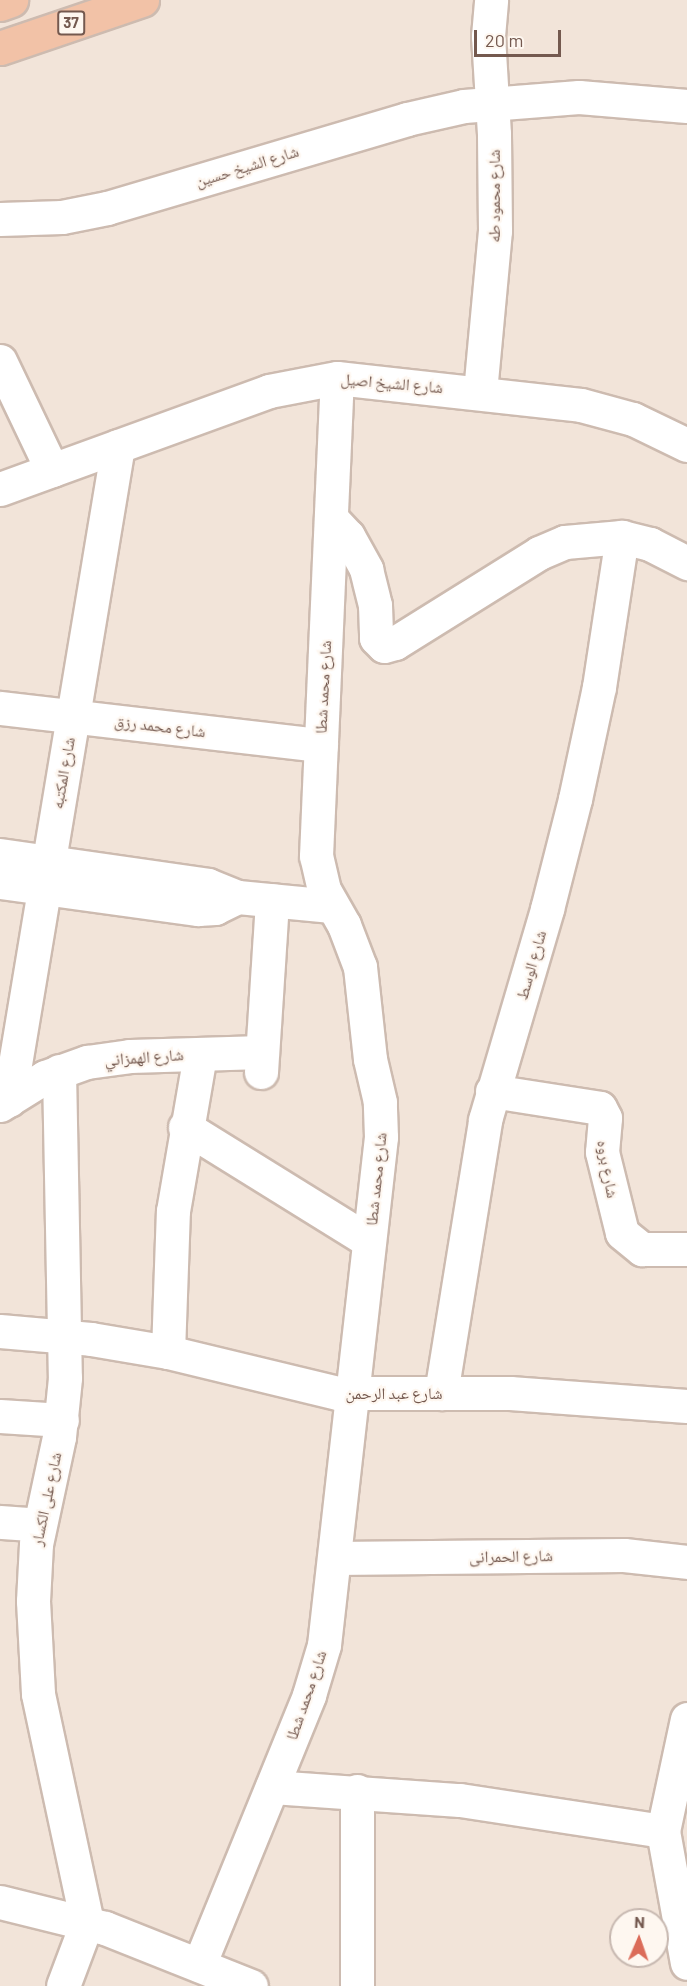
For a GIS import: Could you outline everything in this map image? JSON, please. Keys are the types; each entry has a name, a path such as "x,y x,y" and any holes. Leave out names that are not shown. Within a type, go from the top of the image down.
{"highway":[{"path":"0,4 11,0"},
{"name":"37","path":"0,48 142,0"}],"street":[{"name":"شارع محمود طه","path":"480,392 494,242 493,101 488,36 491,0"},
{"name":"شارع الشيخ حسين","path":"0,219 39,219 85,213 407,119 493,101 579,97 687,106"},
{"path":"0,361 52,470"},
{"name":"شارع الشيخ اصيل","path":"0,489 269,391 337,378 480,392 594,408 633,419 687,445"},
{"name":"شارع محمد شطا","path":"199,1965 320,1662 335,1558 381,1137 380,1102 370,1059 360,967 332,906 316,856 337,378"},
{"name":"شارع المكتبه","path":"4,1102 46,875 118,446"},
{"path":"331,518 348,536 366,569 375,605 376,638 384,646 395,643 552,547 579,538 622,537 650,544 687,563"},
{"name":"شارع الوسط","path":"441,1393 492,1091 537,946 573,808 598,687 622,537"},
{"name":"شارع محمد رزق","path":"0,708 321,745"},
{"path":"0,855 46,875 198,909 215,908 238,897 332,906"},
{"path":"0,882 46,875"},
{"name":"شارع الهمزاني","path":"4,1102 59,1071 115,1057 200,1054 261,1063 272,900"},
{"path":"168,1352 171,1239 184,1127 200,1054"},
{"name":"شارع على الكسار","path":"59,1071 65,1336 62,1420 39,1526 33,1582 36,1675 87,1922"},
{"name":"شارع بروه","path":"492,1091 600,1108 605,1118 601,1142 604,1162 622,1233 642,1249 687,1249"},
{"path":"184,1127 369,1241"},
{"name":"شارع عبد الرحمن","path":"0,1331 65,1336 168,1352 309,1388 352,1395 556,1394 687,1406"},
{"path":"0,1416 62,1420"},
{"path":"0,1522 39,1526"},
{"name":"شارع الحمرانى","path":"335,1558 624,1555 687,1562"},
{"path":"687,1719 663,1831 687,1963"},
{"path":"272,1787 357,1791 501,1804 663,1831"},
{"path":"357,1791 357,1986"},
{"path":"0,1902 87,1922 251,1986"},
{"path":"63,1986 87,1922"}],"shaded area":[{"path":"0,0 687,0 687,1986 0,1986"}]}
